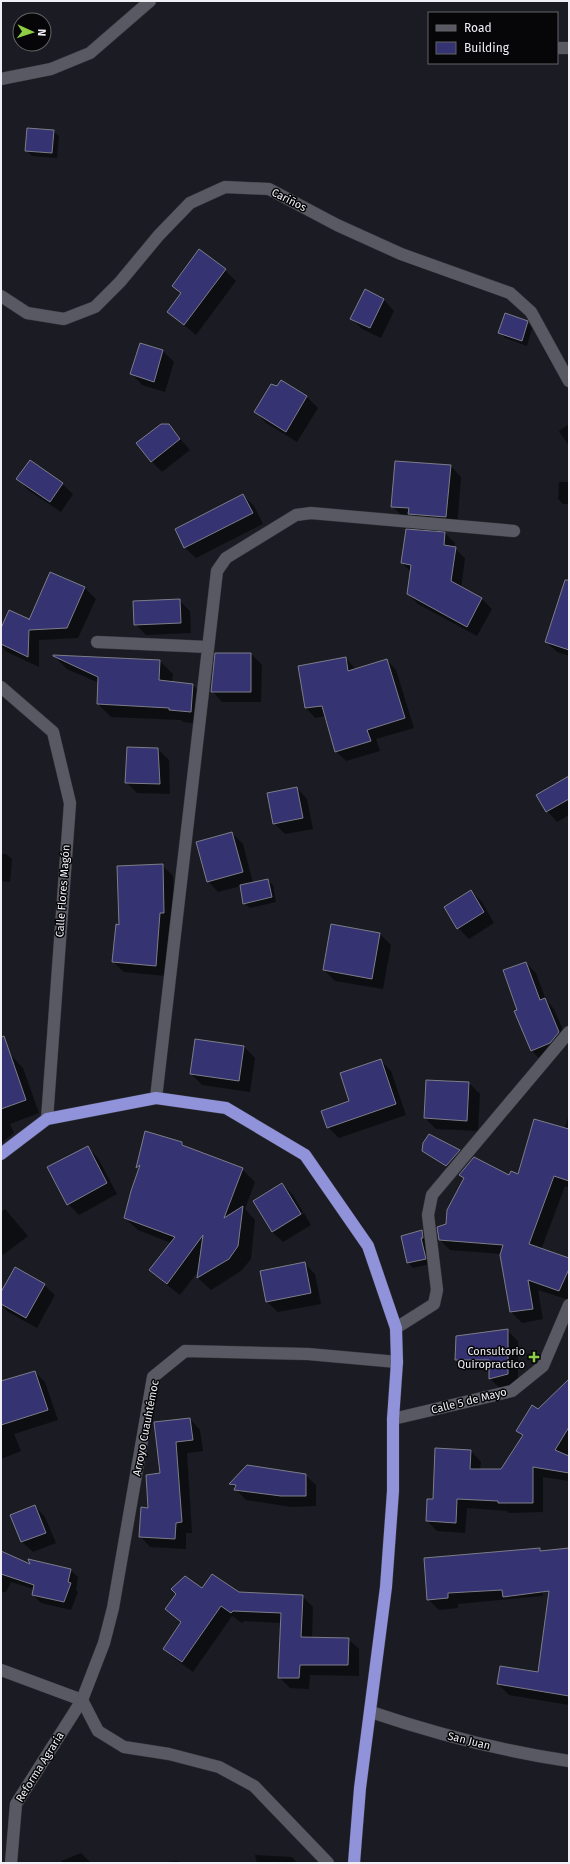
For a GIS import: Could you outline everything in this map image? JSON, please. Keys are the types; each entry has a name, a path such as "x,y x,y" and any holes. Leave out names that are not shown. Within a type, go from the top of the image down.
{"highway":[{"path":"1,1154 47,1119 156,1098 226,1108 305,1155 368,1246 396,1328 397,1362 393,1420 392,1513 386,1587 360,1788 354,1863"}],"street":[{"path":"1,79 51,69 90,53 150,1"},
{"path":"558,48 569,48"},
{"name":"Cariños","path":"1,296 27,313 64,319 95,307 120,282 159,235 190,203 225,187 269,189 337,225 401,254 510,293 531,312 569,381"},
{"path":"156,1098 217,571 226,558 296,515 311,512 514,531"},
{"path":"97,642 208,647"},
{"name":"Calle Flores Magón","path":"1,687 53,732 70,804 47,1119"},
{"path":"396,1328 434,1304 437,1290 428,1215 432,1195 569,1032"},
{"name":"Calle 5 de Mayo","path":"393,1420 512,1391 543,1366 569,1305"},
{"name":"Arroyo Cuauhtémoc","path":"82,1700 104,1643 113,1608 154,1377 185,1351 308,1354 397,1362"},
{"path":"1,1670 82,1700 98,1731 124,1747 169,1754 219,1767 254,1786 328,1863"},
{"name":"Reforma Agraria","path":"11,1863 16,1804 82,1700"},
{"name":"San Juan","path":"371,1712 423,1730 467,1742 529,1755 569,1761"}],"building":[{"path":"27,128 54,130 52,153 25,151"},
{"path":"199,249 226,269 184,325 167,312 181,293 172,286"},
{"path":"365,289 384,299 370,328 350,319"},
{"path":"505,313 528,321 522,341 498,333"},
{"path":"140,343 163,350 154,382 130,374"},
{"path":"281,380 307,396 286,432 254,412 271,384 277,386"},
{"path":"161,424 169,424 180,439 151,462 136,443"},
{"path":"30,460 63,483 50,502 16,479"},
{"path":"395,461 451,465 446,517 408,514 409,508 391,507"},
{"path":"243,494 253,513 184,548 175,529"},
{"path":"406,529 445,532 444,545 456,547 451,581 482,598 467,627 407,594 411,565 401,563"},
{"path":"50,572 85,587 67,628 29,630 28,657 1,644 1,628 9,610 29,620"},
{"path":"565,580 569,580 569,650 545,642"},
{"path":"180,599 181,623 134,625 133,601"},
{"path":"215,653 251,653 251,692 211,692"},
{"path":"53,655 160,660 159,680 193,684 191,712 169,710 169,708 97,704 98,677"},
{"path":"346,657 348,671 387,659 405,718 367,730 371,741 335,752 322,706 305,708 298,666"},
{"path":"127,747 158,748 160,784 125,783"},
{"path":"569,776 569,799 546,812 536,795"},
{"path":"297,787 303,818 273,824 267,793"},
{"path":"232,832 243,872 207,882 196,842"},
{"path":"163,864 164,913 160,913 156,966 112,962 116,924 119,925 117,866"},
{"path":"268,879 272,897 243,904 240,885"},
{"path":"471,890 484,912 457,929 444,907"},
{"path":"331,924 380,933 372,979 323,970"},
{"path":"526,962 540,1000 545,998 559,1032 550,1043 531,1051 514,1011 517,1010 503,970"},
{"path":"4,1036 26,1100 1,1109 1,1037"},
{"path":"195,1039 244,1046 239,1081 190,1074"},
{"path":"381,1059 396,1104 327,1128 321,1111 349,1101 340,1073"},
{"path":"426,1080 469,1082 467,1121 424,1118"},
{"path":"534,1119 569,1129 569,1181 554,1176 529,1244 569,1258 569,1269 559,1291 528,1280 533,1309 510,1312 500,1255 503,1245 439,1240 437,1227 446,1224 447,1210 464,1178 459,1175 474,1157 509,1175 511,1171 518,1174"},
{"path":"145,1131 182,1142 182,1145 243,1168 224,1218 243,1206 238,1246 229,1259 197,1278 203,1235 167,1284 149,1270 175,1237 124,1218 140,1165 136,1168"},
{"path":"429,1134 460,1150 446,1166 422,1151 423,1143"},
{"path":"88,1146 107,1183 67,1205 47,1167"},
{"path":"282,1183 301,1214 272,1232 253,1201"},
{"path":"422,1230 423,1238 421,1238 426,1259 407,1263 401,1236"},
{"path":"305,1262 311,1293 266,1302 260,1271"},
{"path":"15,1267 45,1284 26,1318 1,1304 1,1292"},
{"path":"508,1329 508,1374 489,1379 489,1360 455,1360 456,1336"},
{"path":"35,1371 48,1410 1,1425 1,1381"},
{"path":"569,1379 569,1427 555,1450 569,1456 569,1473 533,1467 533,1503 498,1503 498,1501 457,1499 456,1523 426,1521 427,1499 433,1499 435,1448 471,1450 470,1469 501,1469 523,1435 516,1431 532,1405 538,1409"},
{"path":"190,1418 193,1440 176,1442 182,1522 176,1523 175,1539 139,1537 141,1507 148,1508 146,1475 160,1473 154,1422"},
{"path":"247,1465 306,1474 306,1496 281,1496 234,1490 236,1485 229,1484"},
{"path":"35,1505 46,1533 21,1542 10,1515"},
{"path":"540,1548 540,1551 569,1548 569,1696 497,1684 500,1666 538,1672 549,1591 503,1597 502,1590 448,1593 448,1598 427,1600 424,1558"},
{"path":"1,1551 30,1564 28,1559 71,1569 68,1582 71,1583 64,1602 32,1595 34,1585 1,1574"},
{"path":"212,1574 239,1592 303,1595 301,1637 349,1638 348,1665 300,1665 299,1678 278,1678 281,1613 233,1611 231,1613 221,1606 182,1662 163,1649 181,1622 165,1609 176,1594 171,1589 185,1576 202,1588"}],"place":[{"name":"Consultorio Quiropractico","path":"534,1357"}]}
